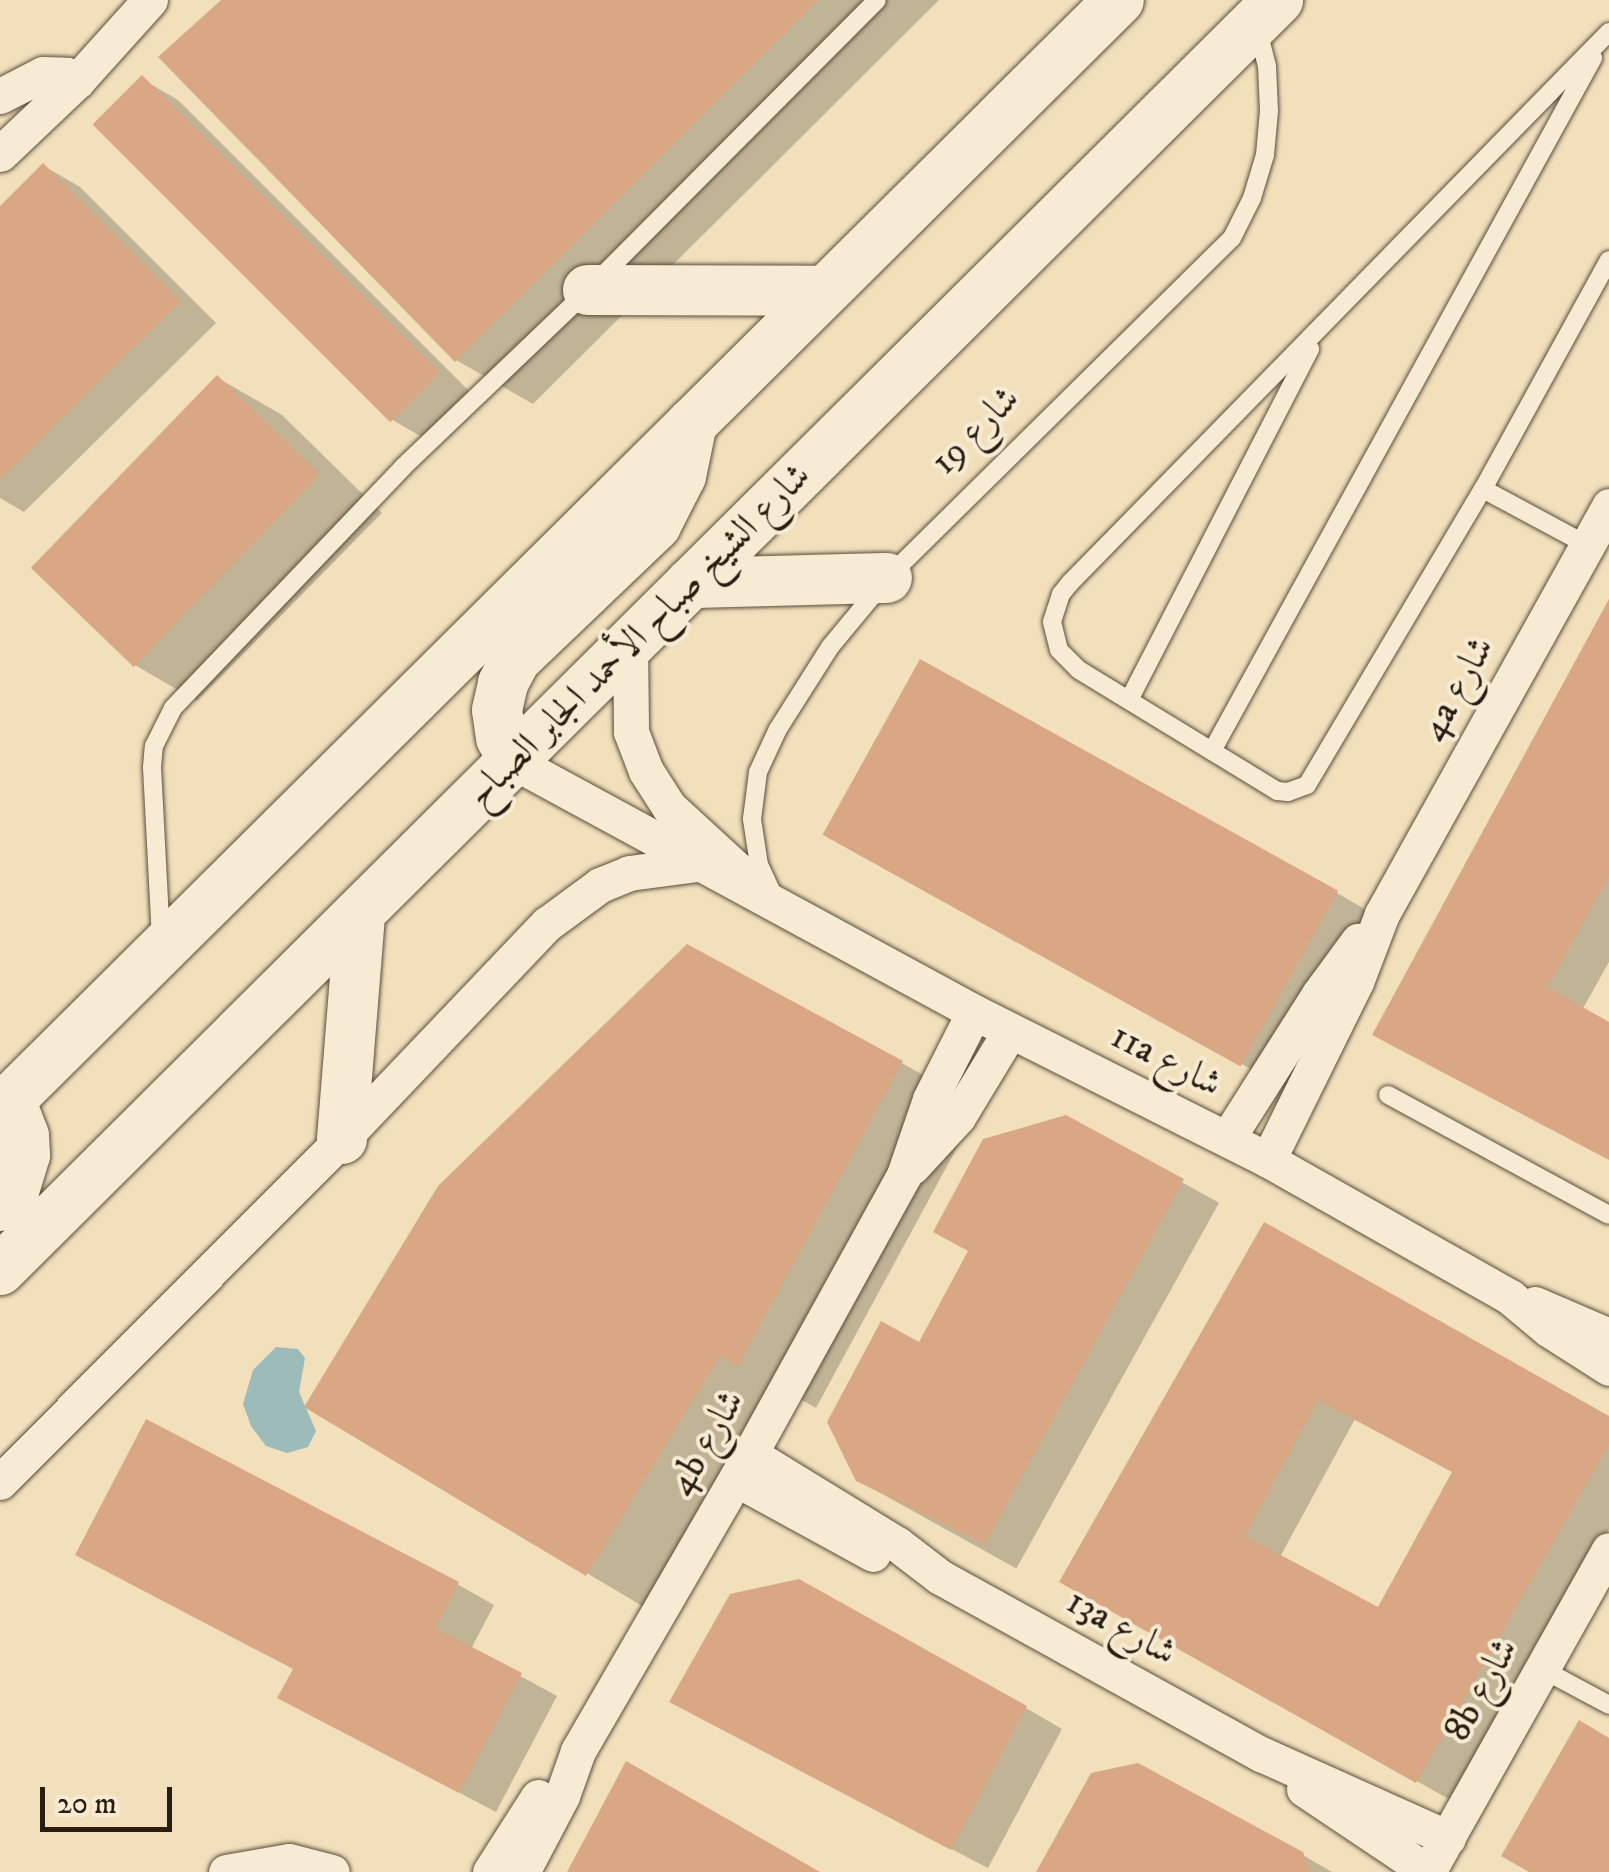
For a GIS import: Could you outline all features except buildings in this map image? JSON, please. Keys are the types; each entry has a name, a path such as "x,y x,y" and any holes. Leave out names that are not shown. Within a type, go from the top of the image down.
{"main road":[{"path":"0,1206 14,1190 25,1155 24,1136 3,1098 162,949 826,291 1080,23 1118,0"},
{"name":"شارع الشيخ صباح الأحمد الجابر الصباح","path":"0,1270 1267,11"},
{"path":"588,290 826,291"},
{"path":"514,762 500,738 496,710 502,683 516,658 656,525 680,476 692,422"},
{"path":"690,582 887,578"},
{"path":"342,1140 360,914"}],"street":[{"path":"0,154 150,0"},
{"path":"0,96 43,74 66,75 76,80"},
{"name":"4a شارع","path":"1268,1160 1356,982 1382,914 1609,506"},
{"name":"11a شارع","path":"630,644 632,732 646,771 669,807 779,908"},
{"name":"11a شارع","path":"514,762 974,1012 1268,1160 1510,1297 1609,1336"},
{"path":"0,1482 572,903 630,873 696,864"},
{"name":"4a شارع","path":"1227,1140 1318,994 1382,914"},
{"name":"4b شارع","path":"490,1872 536,1800 578,1751 743,1467 904,1174 930,1098 974,1012"},
{"name":"4b شارع","path":"904,1174 958,1117 1010,1030"},
{"name":"11a شارع","path":"1510,1297 1548,1330 1609,1368"},
{"name":"13a شارع","path":"743,1467 874,1554 940,1577 1261,1754 1448,1838"},
{"name":"8b شارع","path":"1428,1872 1609,1550"},
{"name":"4b شارع","path":"522,1872 562,1796 578,1751"},
{"name":"13a شارع","path":"1261,1754 1309,1793 1428,1872"},
{"path":"226,1872 289,1862 332,1872"}],"lane":[{"path":"162,949 152,767 162,726 187,693 404,467 588,290 876,0"},
{"name":"شارع 19","path":"779,908 759,866 752,819 758,772 778,729 830,647 887,578 1232,238 1252,198 1265,155 1270,110 1267,11"},
{"path":"1607,34 1061,594 1052,622 1060,650 1079,670 1278,791 1307,785 1483,489 1609,260"},
{"path":"1212,752 1607,34"},
{"path":"1128,700 1320,331"},
{"path":"1483,489 1587,545"},
{"path":"1388,1095 1609,1215"},
{"path":"1542,1669 1609,1706"}],"water":[{"path":"276,1347 298,1349 305,1358 299,1392 316,1431 308,1447 287,1453 266,1446 251,1426 243,1404 253,1370"}]}
